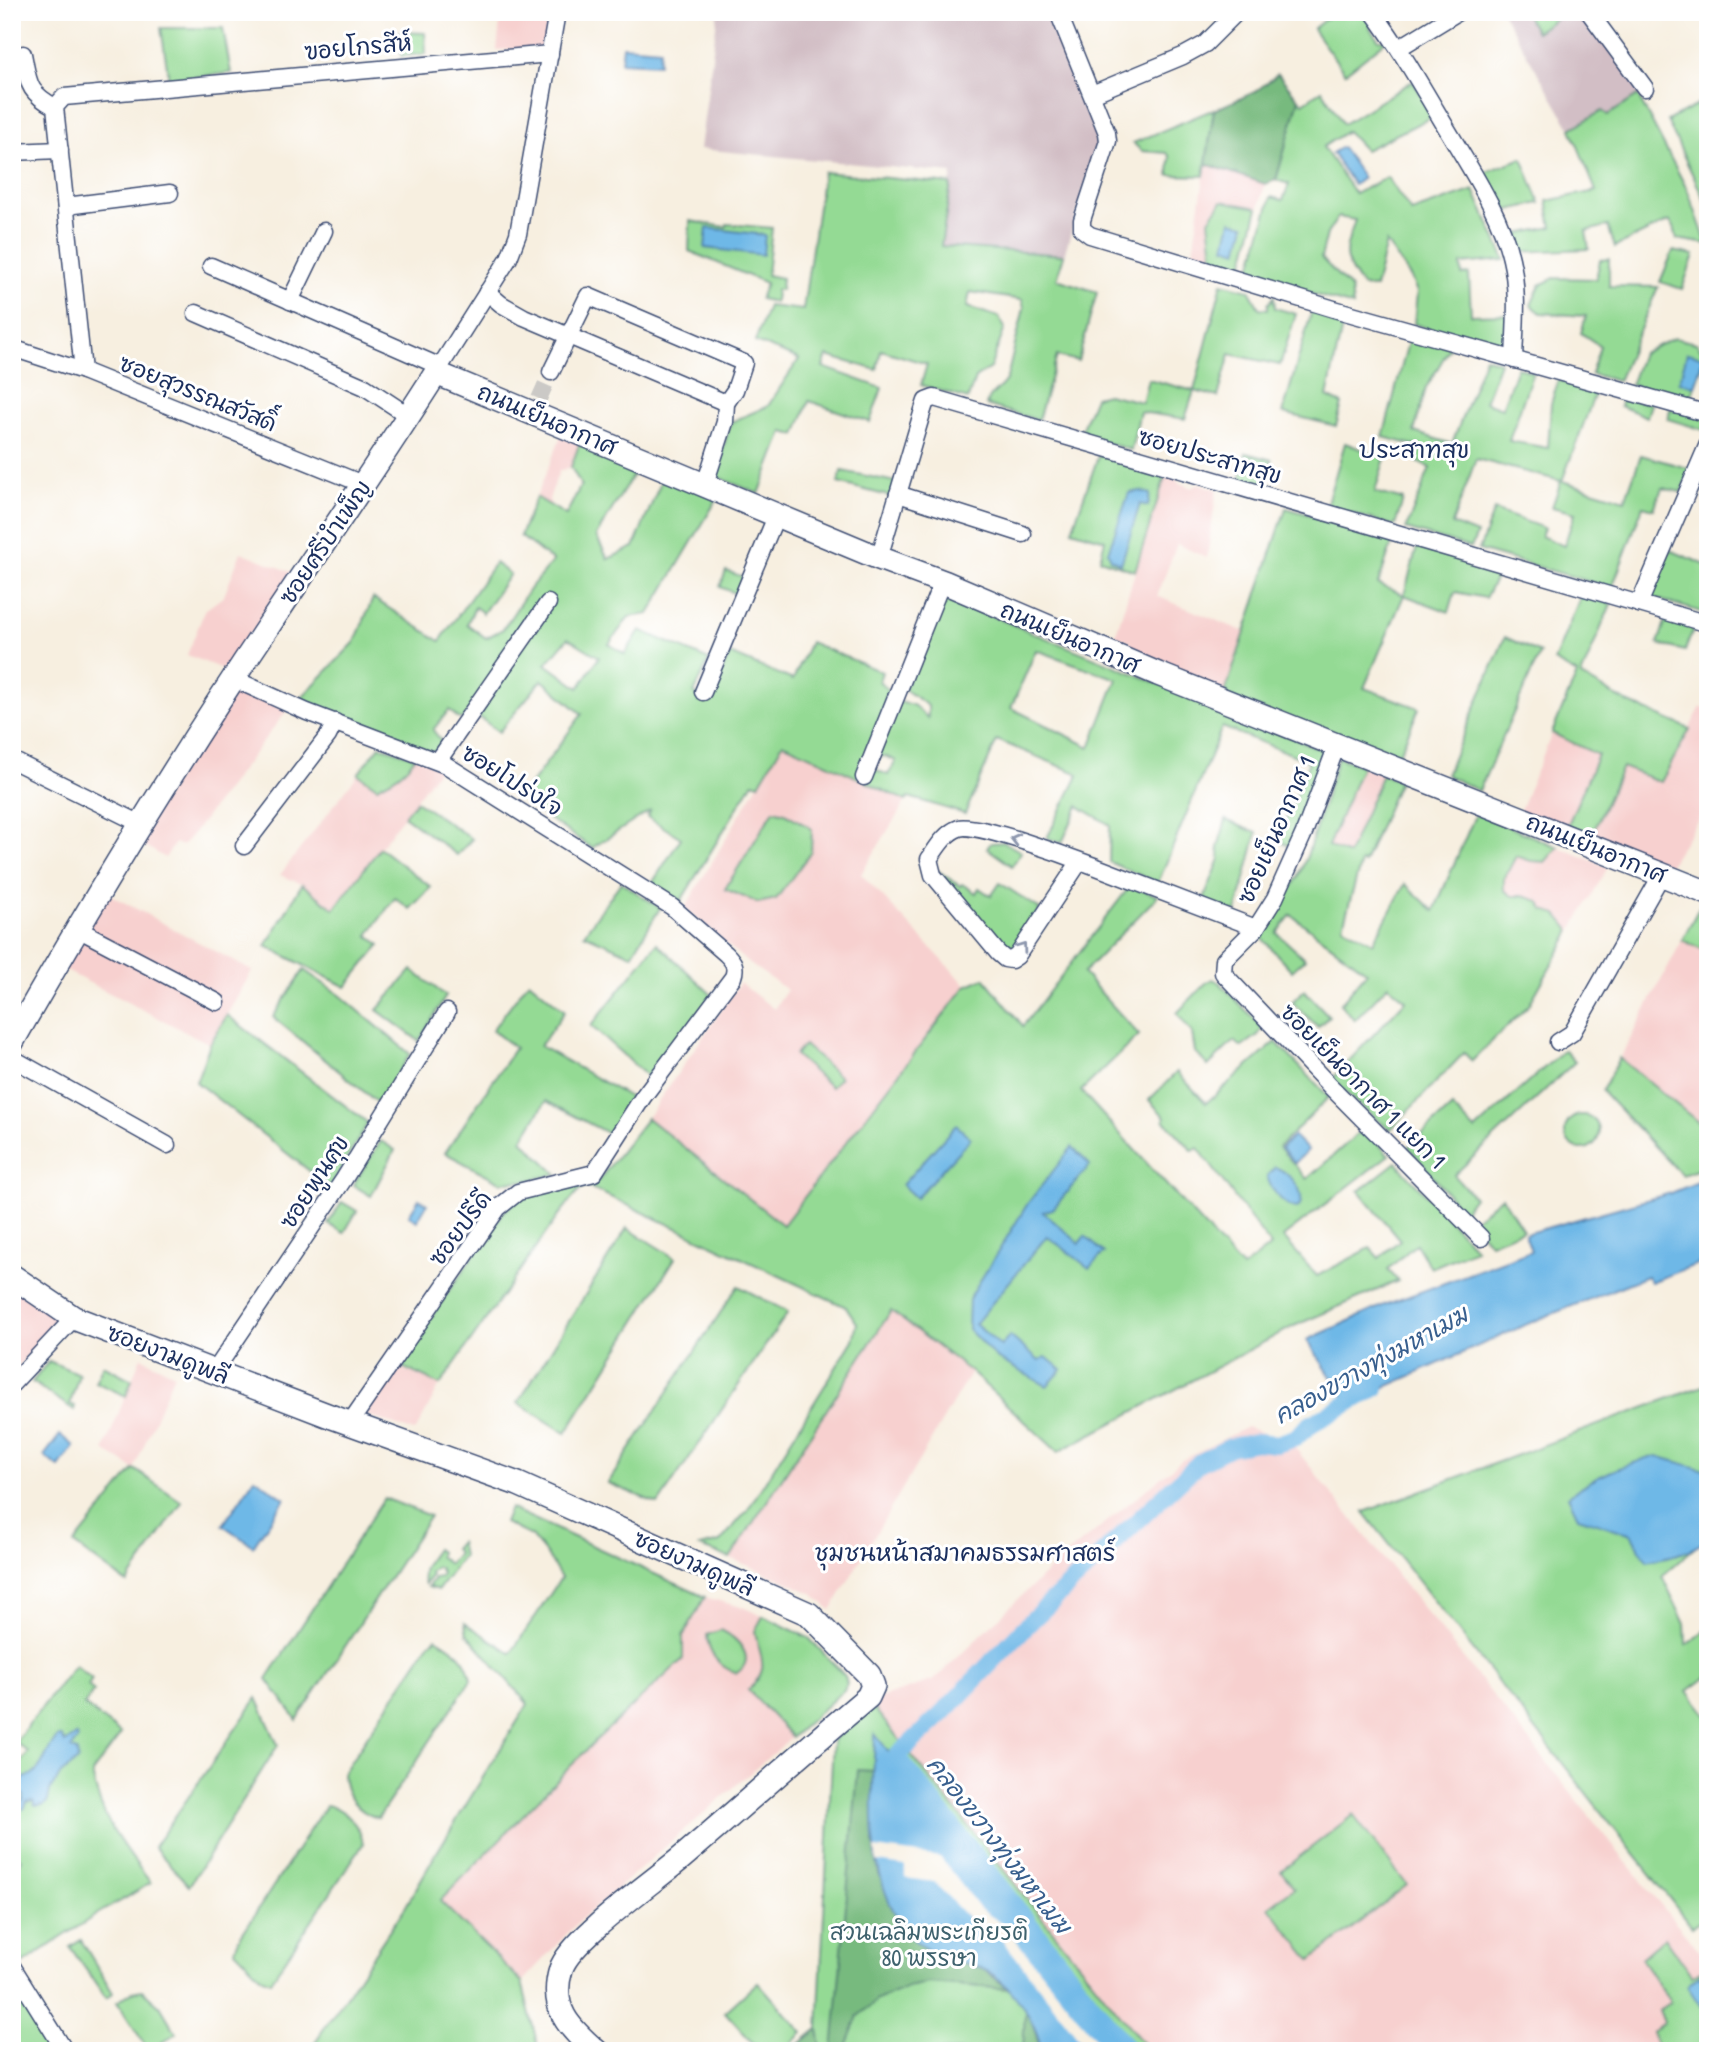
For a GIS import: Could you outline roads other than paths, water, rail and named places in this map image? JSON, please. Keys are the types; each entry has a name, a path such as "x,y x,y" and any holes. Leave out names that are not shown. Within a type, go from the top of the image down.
{"street":[{"name":"ซอยศรีบำเพ็ญ","path":"12,1042 76,928 141,824 234,679 365,485 509,258 518,234 557,12"},
{"path":"1058,12 1107,133 1108,141 1082,220 1082,229 1090,235 1325,306 1708,414"},
{"path":"1091,94 1183,56 1205,44 1237,12"},
{"path":"1373,12 1399,48 1478,181 1506,241 1517,297 1514,360"},
{"path":"1399,48 1458,12"},
{"path":"1590,12 1645,88"},
{"path":"23,54 29,88 39,98 55,107 83,371"},
{"name":"ฃอยโกรสีห์","path":"55,107 64,97 550,54"},
{"path":"12,152 60,150"},
{"path":"66,206 170,193"},
{"path":"290,301 324,230"},
{"path":"211,266 439,370"},
{"path":"488,292 524,317 726,403"},
{"path":"551,372 588,296 744,363 736,390 726,403 725,422 705,484"},
{"path":"196,313 365,387 409,416"},
{"name":"ซอยสุวรรณสวัสดิ์","path":"12,348 83,371 365,485"},
{"name":"ถนนเย็นอากาศ","path":"439,370 536,407 705,484 1158,674 1708,892"},
{"name":"ซอยประสาทสุข","path":"879,558 926,401 934,398 1708,624"},
{"path":"1639,604 1708,444"},
{"path":"898,494 1023,534"},
{"path":"703,692 777,514"},
{"path":"864,777 942,582"},
{"path":"438,761 548,603"},
{"name":"ซอยโปร่งใจ","path":"234,679 335,722 438,761 671,906 726,954 736,969"},
{"path":"244,846 328,736 335,722"},
{"name":"ซอยเย็นอากาศ 1","path":"1224,960 1256,928 1275,898 1304,833 1337,745"},
{"path":"12,760 141,824"},
{"path":"1080,861 1017,956 1011,960 998,953 933,875 929,859 942,841 956,829 963,827 1034,844 1080,861 1256,928"},
{"path":"1558,1042 1572,1033 1662,874"},
{"path":"76,928 217,1002"},
{"name":"ซอยเย็นอากาศ 1 แยก 1","path":"1224,960 1223,973 1230,982 1481,1238"},
{"name":"ซอยปรีดี","path":"349,1423 498,1208 518,1192 594,1173 643,1097 736,969"},
{"name":"ซอยพูนศุข","path":"214,1372 344,1180 447,1013"},
{"path":"12,1058 167,1145"},
{"name":"ซอยงามดูพลี","path":"12,1276 74,1318 518,1484 808,1614 869,1675 873,1686 868,1697 567,1955 561,1969 560,2006 569,2028 596,2051"},
{"path":"12,1384 74,1318"},
{"path":"12,1966 65,2051"}],"water":[{"path":"623,46 660,49 659,64 621,62"},
{"path":"1342,147 1363,178 1354,185 1332,153"},
{"path":"1231,221 1245,225 1238,251 1225,247"},
{"path":"707,228 765,235 763,255 705,248"},
{"path":"1687,353 1703,357 1695,386 1679,382"},
{"path":"1140,491 1150,494 1148,506 1140,504 1121,564 1111,559 1108,552 1129,493"},
{"path":"956,1125 971,1138 916,1198 902,1185"},
{"path":"1294,1136 1308,1150 1295,1163 1281,1148"},
{"path":"1072,1147 1090,1165 1053,1209 1043,1212 1079,1243 1085,1236 1104,1253 1089,1268 1047,1236 975,1324 1001,1346 1010,1336 1039,1361 1046,1357 1062,1370 1047,1386 996,1358 968,1329 969,1299 1028,1203"},
{"path":"1275,1167 1296,1183 1301,1195 1299,1207 1285,1203 1271,1186 1267,1176"},
{"path":"1708,1178 1708,1260 1651,1282 1647,1276 1347,1401 1307,1340 1382,1306 1531,1251 1525,1234 1671,1193"},
{"path":"419,1199 427,1204 417,1221 409,1215"},
{"path":"60,1435 74,1446 59,1467 44,1456"},
{"path":"1657,1456 1708,1471 1708,1538 1687,1551 1647,1561 1631,1534 1578,1517 1568,1496 1611,1472"},
{"path":"255,1478 285,1499 253,1546 223,1525"},
{"path":"875,1734 1122,2051 1041,2051 1028,2015 1001,1981 980,1968 924,1948 908,1935 887,1896 875,1851"},
{"path":"76,1735 78,1738 71,1749 77,1751 78,1760 61,1774 50,1790 48,1801 44,1805 35,1806 33,1801 27,1802 24,1809 21,1809 19,1805 24,1795 19,1794 17,1787 24,1778 36,1771 58,1737 62,1737 65,1743"},
{"path":"1699,1975 1708,1988 1708,2017 1687,1986"}],"waterway":[{"name":"คลองขวางทุ่งมหาเมฆ","path":"1129,2051 897,1756 942,1714 1033,1619 1199,1463 1230,1447 1257,1442 1277,1444 1295,1438 1311,1424 1376,1388"}],"tunnel":[{"path":"539,399 551,372"}],"district":[{"name":"ประสาทสุข","path":"1414,450"},
{"name":"ชุมชนหน้าสมาคมธรรมศาสตร์","path":"965,1553"}],"park label":[{"name":"สวนเฉลิมพระเกียรติ 80 พรรษา","path":"929,1945"}]}
